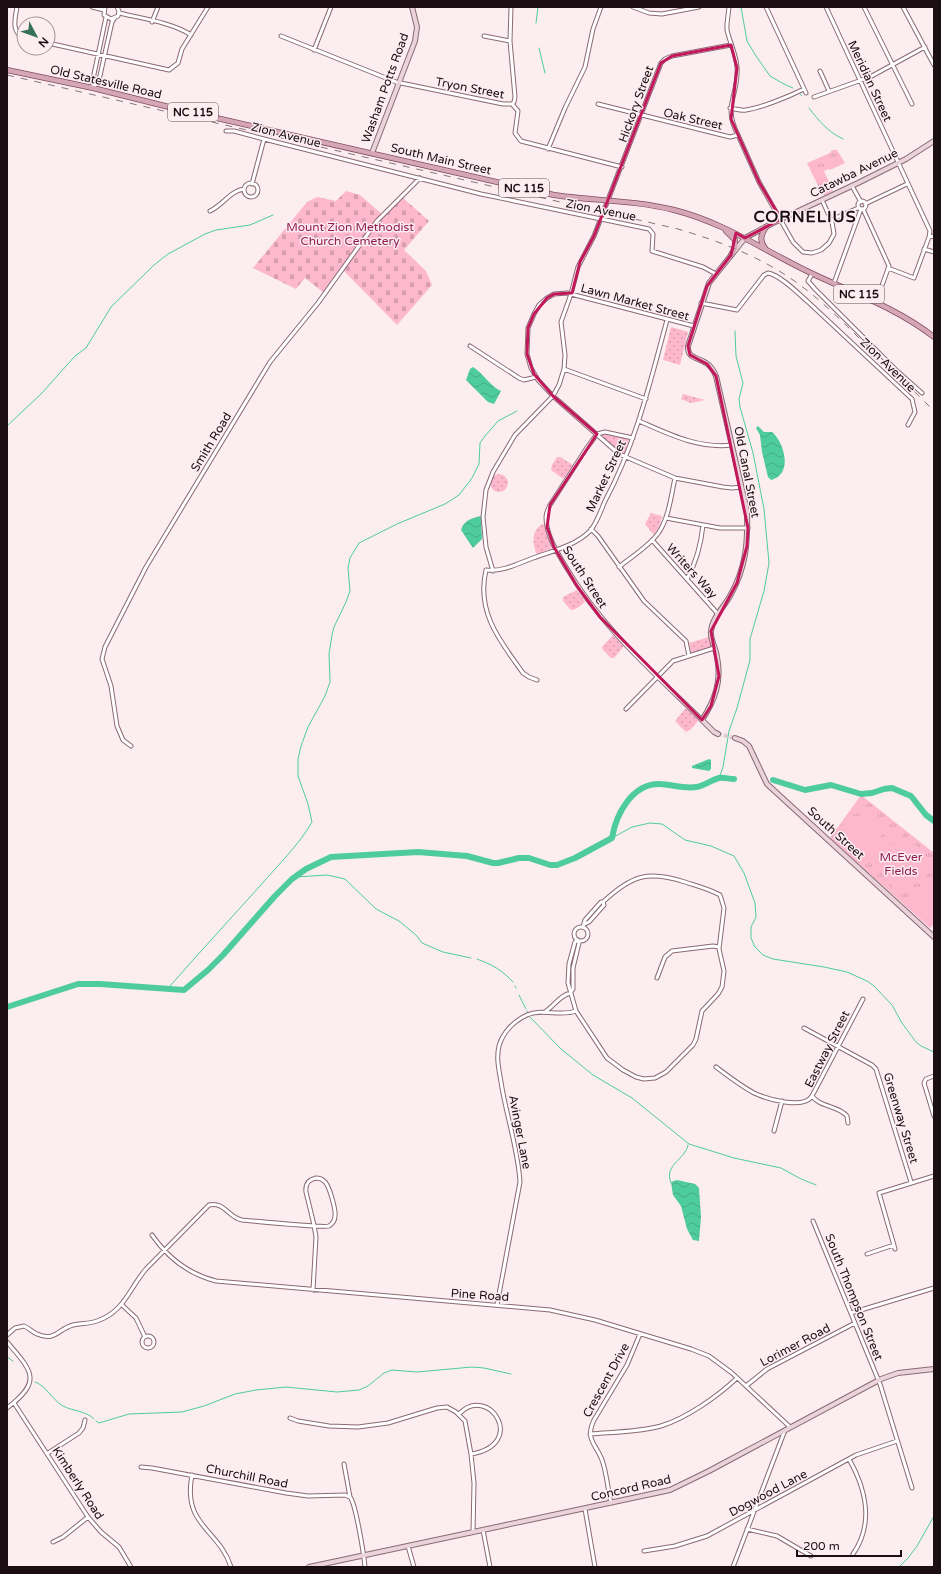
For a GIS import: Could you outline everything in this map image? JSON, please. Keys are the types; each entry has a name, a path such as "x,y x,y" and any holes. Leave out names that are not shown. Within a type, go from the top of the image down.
{"main road":[{"name":"Old Statesville Road","path":"7,70 93,88 294,136"},
{"name":"South Main Street","path":"294,136 554,195 577,199 642,204 674,210 698,216 745,238"},
{"path":"720,226 735,240 735,248 732,255"},
{"path":"766,227 761,235 761,241 766,250"},
{"name":"NC 115","path":"745,238 812,274 901,314 934,337"}],"street":[{"path":"16,32 14,27 17,7"},
{"path":"92,7 104,8 106,17 93,79 93,88"},
{"path":"117,7 119,13"},
{"path":"152,22 158,7"},
{"path":"56,45 99,56 169,70 178,63 182,49 208,7"},
{"path":"314,50 331,7"},
{"name":"Washam Potts Road","path":"372,153 416,37 416,22 412,7"},
{"path":"511,7 510,41 515,97 512,104"},
{"path":"548,149 565,108 585,67 601,7"},
{"path":"633,7 653,14 668,13 699,7"},
{"path":"666,7 668,13"},
{"path":"730,7 727,24 737,68 736,84 730,108 731,119 738,134"},
{"path":"766,7 806,93"},
{"name":"Meridian Street","path":"826,7 930,231 929,237"},
{"path":"864,7 912,104"},
{"path":"904,7 934,65"},
{"path":"93,88 99,80 112,22 119,13"},
{"path":"119,13 182,29 191,35"},
{"path":"106,17 114,19"},
{"name":"Tryon Street","path":"281,36 399,83 503,104 512,104 518,111 515,130 518,139 523,142 622,167"},
{"path":"484,36 510,41"},
{"name":"Hickory Street","path":"493,571 486,547 483,517 486,490 493,472 515,435 553,396 559,385 564,369 565,355 561,322 580,262 593,240 663,60 672,56 731,45"},
{"path":"814,97 860,81 925,47"},
{"path":"820,71 829,91"},
{"path":"730,108 748,110 789,96 804,89"},
{"name":"Oak Street","path":"598,104 730,137 738,134 760,182 781,219"},
{"name":"Zion Avenue","path":"226,131 234,131 264,138 492,196 648,228 653,234 652,251 704,267 716,274"},
{"path":"252,184 264,138"},
{"name":"Catawba Avenue","path":"694,326 709,284 745,238 781,219 898,163 934,141"},
{"name":"Smith Road","path":"131,746 123,740 117,726 112,686 102,659 105,647 146,567 270,362 318,303 378,221 420,178"},
{"path":"210,211 221,204 234,192 244,189 247,184 256,185 257,190 254,196 250,197 244,189"},
{"path":"832,220 861,208 865,206 865,204 908,184"},
{"path":"852,186 861,202 865,204"},
{"path":"781,219 795,246 803,252 812,253 821,250 831,239 834,230 832,220 822,200"},
{"path":"861,202 858,204 888,263 888,268 876,302"},
{"path":"834,283 861,208"},
{"path":"888,268 914,278 929,237 934,236"},
{"path":"924,249 934,252"},
{"name":"Zion Avenue","path":"701,303 737,310 764,275 768,273 773,274 807,301 912,399 915,412 908,425"},
{"path":"812,274 808,281 815,289 922,393"},
{"path":"571,294 554,294 539,305 528,328 527,354 531,368 536,377 553,396 600,438 626,458 675,478 723,487 741,487"},
{"name":"Lawn Market Street","path":"571,294 694,326"},
{"name":"Market Street","path":"537,680 528,677 523,673 491,626 487,616 483,588 486,570 499,571 555,550 577,541 591,530 620,473 640,421 667,320"},
{"name":"Old Canal Street","path":"694,326 688,346 688,353 692,357 707,364 714,372 747,511 748,528 747,546 737,583 718,614 711,631 717,656 719,676 716,692 711,706 702,720"},
{"path":"470,346 519,378 524,380 536,377"},
{"path":"564,369 646,398"},
{"path":"640,421 698,444 717,447 732,445"},
{"path":"597,434 605,432 633,438"},
{"name":"South Street","path":"597,434 550,505 546,515 547,527 555,550 577,586 613,632 714,732 718,734"},
{"path":"619,567 652,540 660,530 666,518 675,478"},
{"path":"666,518 720,528 748,528"},
{"path":"687,579 694,567 698,555 703,525"},
{"path":"591,530 598,536 644,601 686,641 690,656"},
{"name":"Writers Way","path":"652,540 718,614"},
{"path":"626,708 673,661 714,648"},
{"name":"South Street","path":"735,738 743,741 749,746 767,784 934,937"},
{"path":"646,876 670,878 710,890 720,895 724,908 719,947 724,976 722,987 718,994 702,1011 696,1039 693,1045 673,1066 659,1076 649,1079 638,1078 623,1070 610,1060 600,1049 576,1011 571,992 573,989 573,968 579,943 574,935 578,928 584,926 604,905 603,902 629,883 646,876"},
{"path":"578,940 583,940 588,935 584,926"},
{"path":"657,978 664,958 672,951 713,946 719,947"},
{"name":"Avinger Lane","path":"544,1012 552,1007 563,996 571,992"},
{"name":"Eastway Street","path":"716,1067 755,1094 782,1101 804,1103 812,1096 863,999"},
{"name":"Avinger Lane","path":"497,1304 520,1182 497,1063 498,1053 502,1039 512,1025 529,1014 576,1011"},
{"name":"Greenway Street","path":"804,1028 872,1065 876,1070 911,1182"},
{"path":"934,1076 925,1080 924,1083 934,1116"},
{"path":"812,1096 819,1102 841,1111 847,1116 848,1122"},
{"path":"774,1131 782,1101"},
{"path":"895,1249 879,1193 934,1176"},
{"path":"7,1335 15,1328 24,1326 38,1335 46,1337 52,1336 72,1325 90,1323 105,1318 122,1305 138,1278 206,1207 213,1204 221,1205 232,1217 238,1220 314,1225 329,1226 335,1217 335,1212 327,1184 319,1178 311,1179 305,1188 314,1225 316,1248 313,1290"},
{"name":"South Thompson Street","path":"813,1221 878,1380 912,1488"},
{"name":"Pine Road","path":"152,1235 164,1251 183,1267 208,1279 229,1283 497,1304 556,1311 595,1320 700,1352 714,1360 737,1378 790,1427"},
{"path":"867,1254 894,1245"},
{"path":"851,1313 934,1288"},
{"path":"122,1305 136,1318 145,1337"},
{"name":"Lorimer Road","path":"746,1386 767,1369 855,1323"},
{"name":"Crescent Drive","path":"611,1503 603,1464 592,1443 590,1434 591,1425 627,1365 640,1334"},
{"path":"145,1337 151,1337 154,1340 153,1346 150,1348 142,1346 142,1342 145,1337"},
{"path":"7,1342 25,1363 30,1373 28,1388 23,1395 7,1408"},
{"name":"Concord Road","path":"309,1567 585,1509 677,1488 878,1380 898,1373 934,1368"},
{"path":"590,1434 662,1426 713,1399 737,1378"},
{"name":"Kimberly Road","path":"14,1403 48,1453 88,1517 95,1526 119,1547 131,1567"},
{"path":"459,1414 467,1407 481,1406 493,1412 499,1420 500,1429 495,1443 485,1452 471,1454"},
{"path":"290,1418 298,1421 329,1426 353,1427 388,1423 441,1407 450,1408 459,1414 465,1421 474,1483 473,1532"},
{"path":"48,1453 79,1433 83,1428 85,1420"},
{"path":"733,1567 785,1430"},
{"name":"Dogwood Lane","path":"644,1551 675,1546 701,1538 861,1453 897,1441"},
{"path":"849,1459 862,1490 866,1509 864,1526 858,1546 853,1554"},
{"path":"344,1464 350,1497 353,1501 365,1567"},
{"name":"Churchill Road","path":"141,1467 286,1493 308,1496 345,1495 350,1497"},
{"path":"192,1475 190,1496 194,1510 201,1525 224,1551 231,1567"},
{"path":"585,1509 595,1567"},
{"path":"54,1542 63,1538 88,1517"},
{"path":"747,1529 777,1536 811,1556"},
{"path":"483,1530 490,1567"},
{"path":"408,1546 414,1567"}],"highlighted area":[{"path":"731,45 737,68 731,119 759,182 781,219 745,238 736,233 731,255 707,286 688,346 690,355 707,364 716,376 748,528 747,546 737,583 711,631 719,676 711,706 702,720 600,617 577,586 554,547 547,527 550,505 597,434 553,396 534,374 527,354 528,328 534,314 547,298 554,294 572,293 580,262 594,236 661,63 672,56"}],"green space":[{"path":"832,150 837,150 845,163 830,170 824,171 833,191 825,195 822,194 807,163 830,153"},
{"name":"Mount Zion Methodist Church Cemetery","path":"346,191 360,195 384,216 402,197 429,221 404,250 426,271 432,285 397,325 341,268 323,292 305,278 296,289 253,268 307,202 317,197 336,201"},
{"path":"671,327 688,332 680,365 663,360"},
{"path":"683,394 705,400 691,403 681,399"},
{"path":"603,434 629,439 626,453 621,454 602,437"},
{"path":"557,457 560,457 573,465 564,478 551,470"},
{"path":"499,474 505,477 508,483 505,489 499,492 493,489 490,483 493,477"},
{"path":"651,513 662,516 660,525 653,534 645,524"},
{"path":"542,524 544,525 552,548 539,554 536,553 534,537 536,530"},
{"path":"577,590 585,601 579,607 571,610 563,601 563,597"},
{"path":"613,635 624,646 614,658 611,658 602,647"},
{"path":"709,637 712,647 694,653 691,652 689,643"},
{"path":"685,709 688,709 699,720 686,732 675,721"},
{"name":"McEver Fields","path":"861,795 934,853 934,924 930,928 830,838"},
{"path":"854,816 864,816 876,821 883,833 863,860 860,860 838,835 840,829 848,819"},
{"path":"897,842 917,846 924,853 930,863 903,894 899,894 873,863 881,849"},
{"path":"928,882 934,884 934,920 928,922 917,913 907,902 907,900"}],"water":[{"path":"473,367 494,387 501,391 494,404 488,402 466,380 470,369"},
{"path":"758,426 764,432 772,432 777,437 785,458 782,472 778,477 771,480 768,477 762,452 760,435 756,428"},
{"path":"481,516 482,539 473,548 461,530 466,522"},
{"path":"709,759 711,760 711,769 709,771 692,768 692,766"},
{"path":"677,1180 695,1184 699,1188 701,1217 699,1241 693,1240 687,1229 681,1206 673,1195 671,1182"}],"waterway":[{"path":"536,23 538,7"},
{"path":"741,7 747,41 756,56 770,76 793,88"},
{"path":"539,48 545,73"},
{"path":"809,108 824,126 843,139"},
{"path":"7,426 42,393 75,356 86,348 111,307 154,265 168,254 205,234 216,230 250,225 273,215"},
{"path":"719,778 723,767 729,731 750,660 750,639 764,591 769,563 764,509 753,453 740,407 739,399 743,383 736,356 735,331"},
{"path":"166,989 288,855 307,831 312,822 308,804 298,776 298,759 308,727 325,696 330,682 329,654 332,635 350,591 348,568 350,558 359,543 397,524 445,504 459,495 472,478 479,464 480,443 498,421 517,411"},
{"path":"7,1007 78,984 100,984 184,990 223,955 292,879 306,869 331,857 418,852 467,856 493,863 519,858 529,858 550,865 557,865 575,858 612,838 617,819 627,802 633,795 649,785 659,784 696,787 719,778 734,779"},
{"path":"773,780 805,790 831,785 861,794 892,788 911,796 926,815 934,821"},
{"path":"612,838 632,827 650,823 662,824 685,840 711,846 734,856 744,873 755,903 756,917 751,927 751,938 755,947 763,955 773,959 847,972 867,981 874,986 892,1005 902,1023 916,1042 934,1052"},
{"path":"296,877 327,875 345,879 376,909 399,921 416,935 422,943 443,952 471,958"},
{"path":"477,959 497,968 513,982"},
{"path":"519,995 526,1009"},
{"path":"530,1017 560,1048 593,1075 632,1098 689,1144 734,1158 781,1168 816,1185"},
{"path":"671,1183 669,1177 670,1171 686,1150 688,1145"},
{"path":"7,1357 13,1361"},
{"path":"96,1421 99,1423 129,1414 182,1412 204,1406 235,1394 256,1390 286,1387 337,1392 359,1390 368,1386 384,1373 392,1370 417,1372 472,1367 511,1374"},
{"path":"35,1382 43,1386 55,1400 63,1406 87,1414 94,1419"},
{"path":"899,1567 917,1546 934,1516"}],"tunnel":[{"path":"718,734 735,738"}],"railway":[{"path":"7,75 678,229 706,238 746,253 771,266 806,289 836,315 934,411"}],"district":[{"name":"CORNELIUS","path":"805,216"}]}
